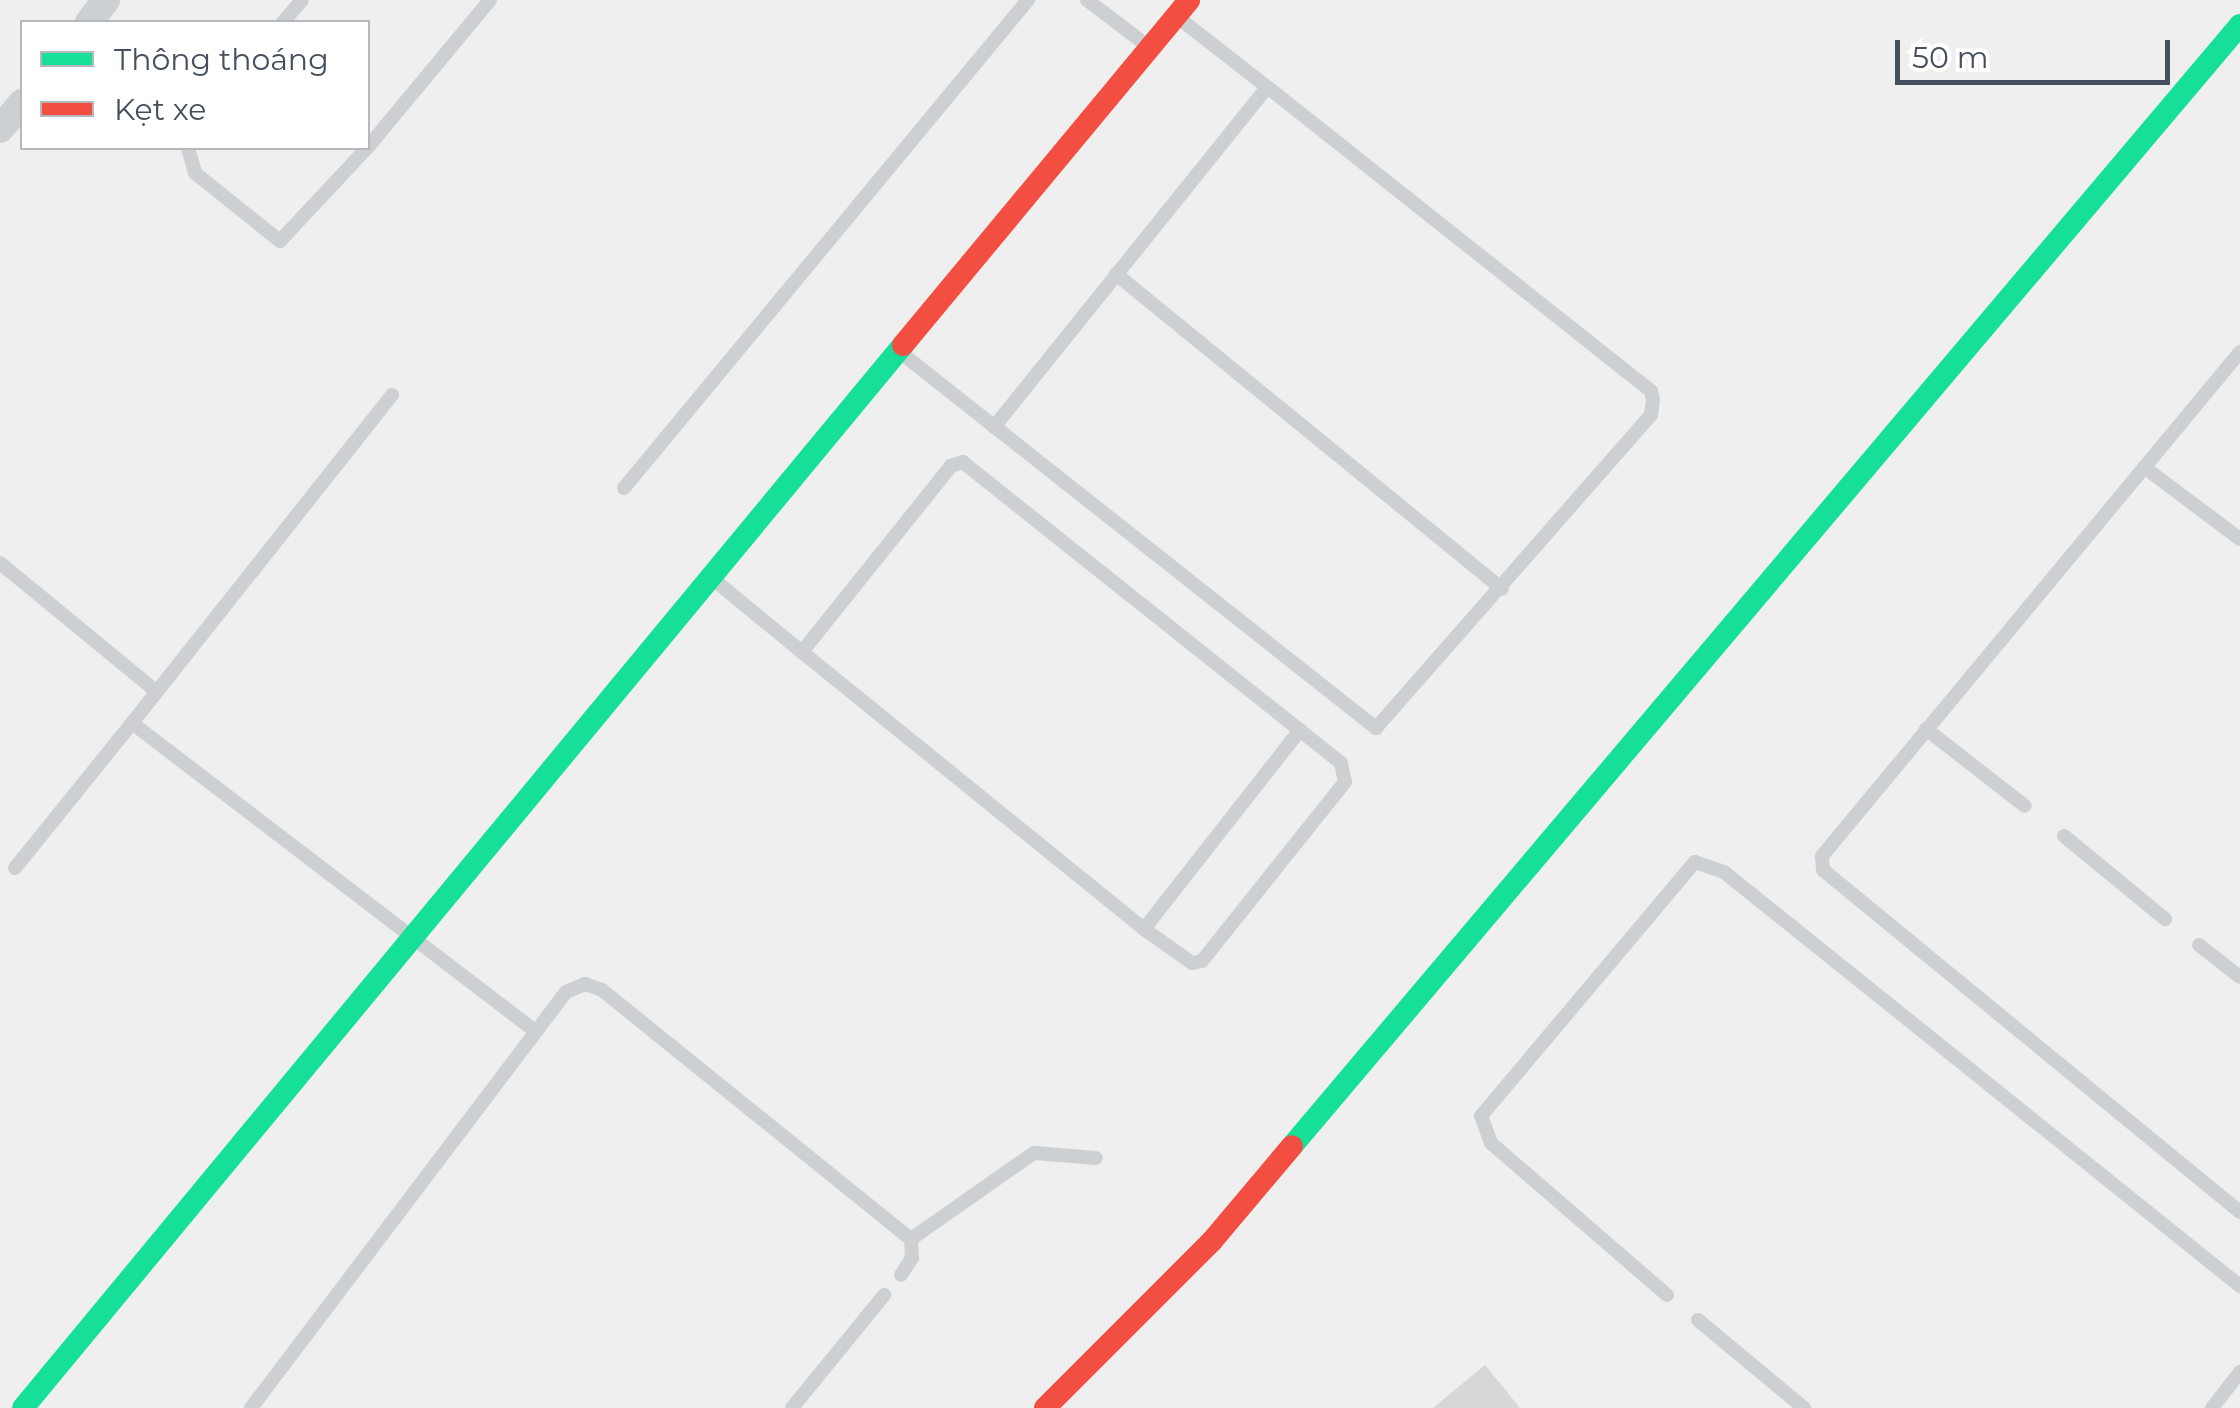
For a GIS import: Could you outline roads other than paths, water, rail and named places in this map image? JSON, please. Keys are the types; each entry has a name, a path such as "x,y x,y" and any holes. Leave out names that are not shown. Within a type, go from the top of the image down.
{"street":[{"path":"90,20 106,0"},
{"path":"22,1408 1182,8"},
{"path":"1045,1408 1212,1241 2240,25"},
{"path":"0,129 20,104"}],"lane":[{"path":"285,20 302,0"},
{"path":"370,143 490,0"},
{"path":"624,488 1028,0"},
{"path":"1087,0 1150,47"},
{"path":"899,351 1364,724 1376,728 1502,590 1651,415 1652,390 1267,87 1182,8"},
{"path":"994,427 1267,87"},
{"path":"189,150 195,173 280,242 364,150"},
{"path":"1116,274 1502,590"},
{"path":"2240,352 1828,844 1822,870 2240,1212"},
{"path":"15,868 392,396"},
{"path":"712,578 802,652 1144,929 1180,957 1202,962 1346,782 1341,763 963,462 951,466 802,652"},
{"path":"2144,467 2240,539"},
{"path":"0,562 158,692"},
{"path":"132,724 536,1032"},
{"path":"1926,729 2025,806"},
{"path":"1144,929 1300,730"},
{"path":"2064,836 2165,918"},
{"path":"1667,1295 1491,1144 1481,1129 1482,1116 1695,862 1724,872 2240,1286"},
{"path":"2200,945 2240,977"},
{"path":"251,1408 566,992 584,984 602,990 912,1239"},
{"path":"912,1239 1034,1152 1096,1158"},
{"path":"900,1275 912,1258 912,1239"},
{"path":"792,1408 884,1295"},
{"path":"1698,1320 1804,1408"},
{"path":"2212,1408 2240,1372"}]}
